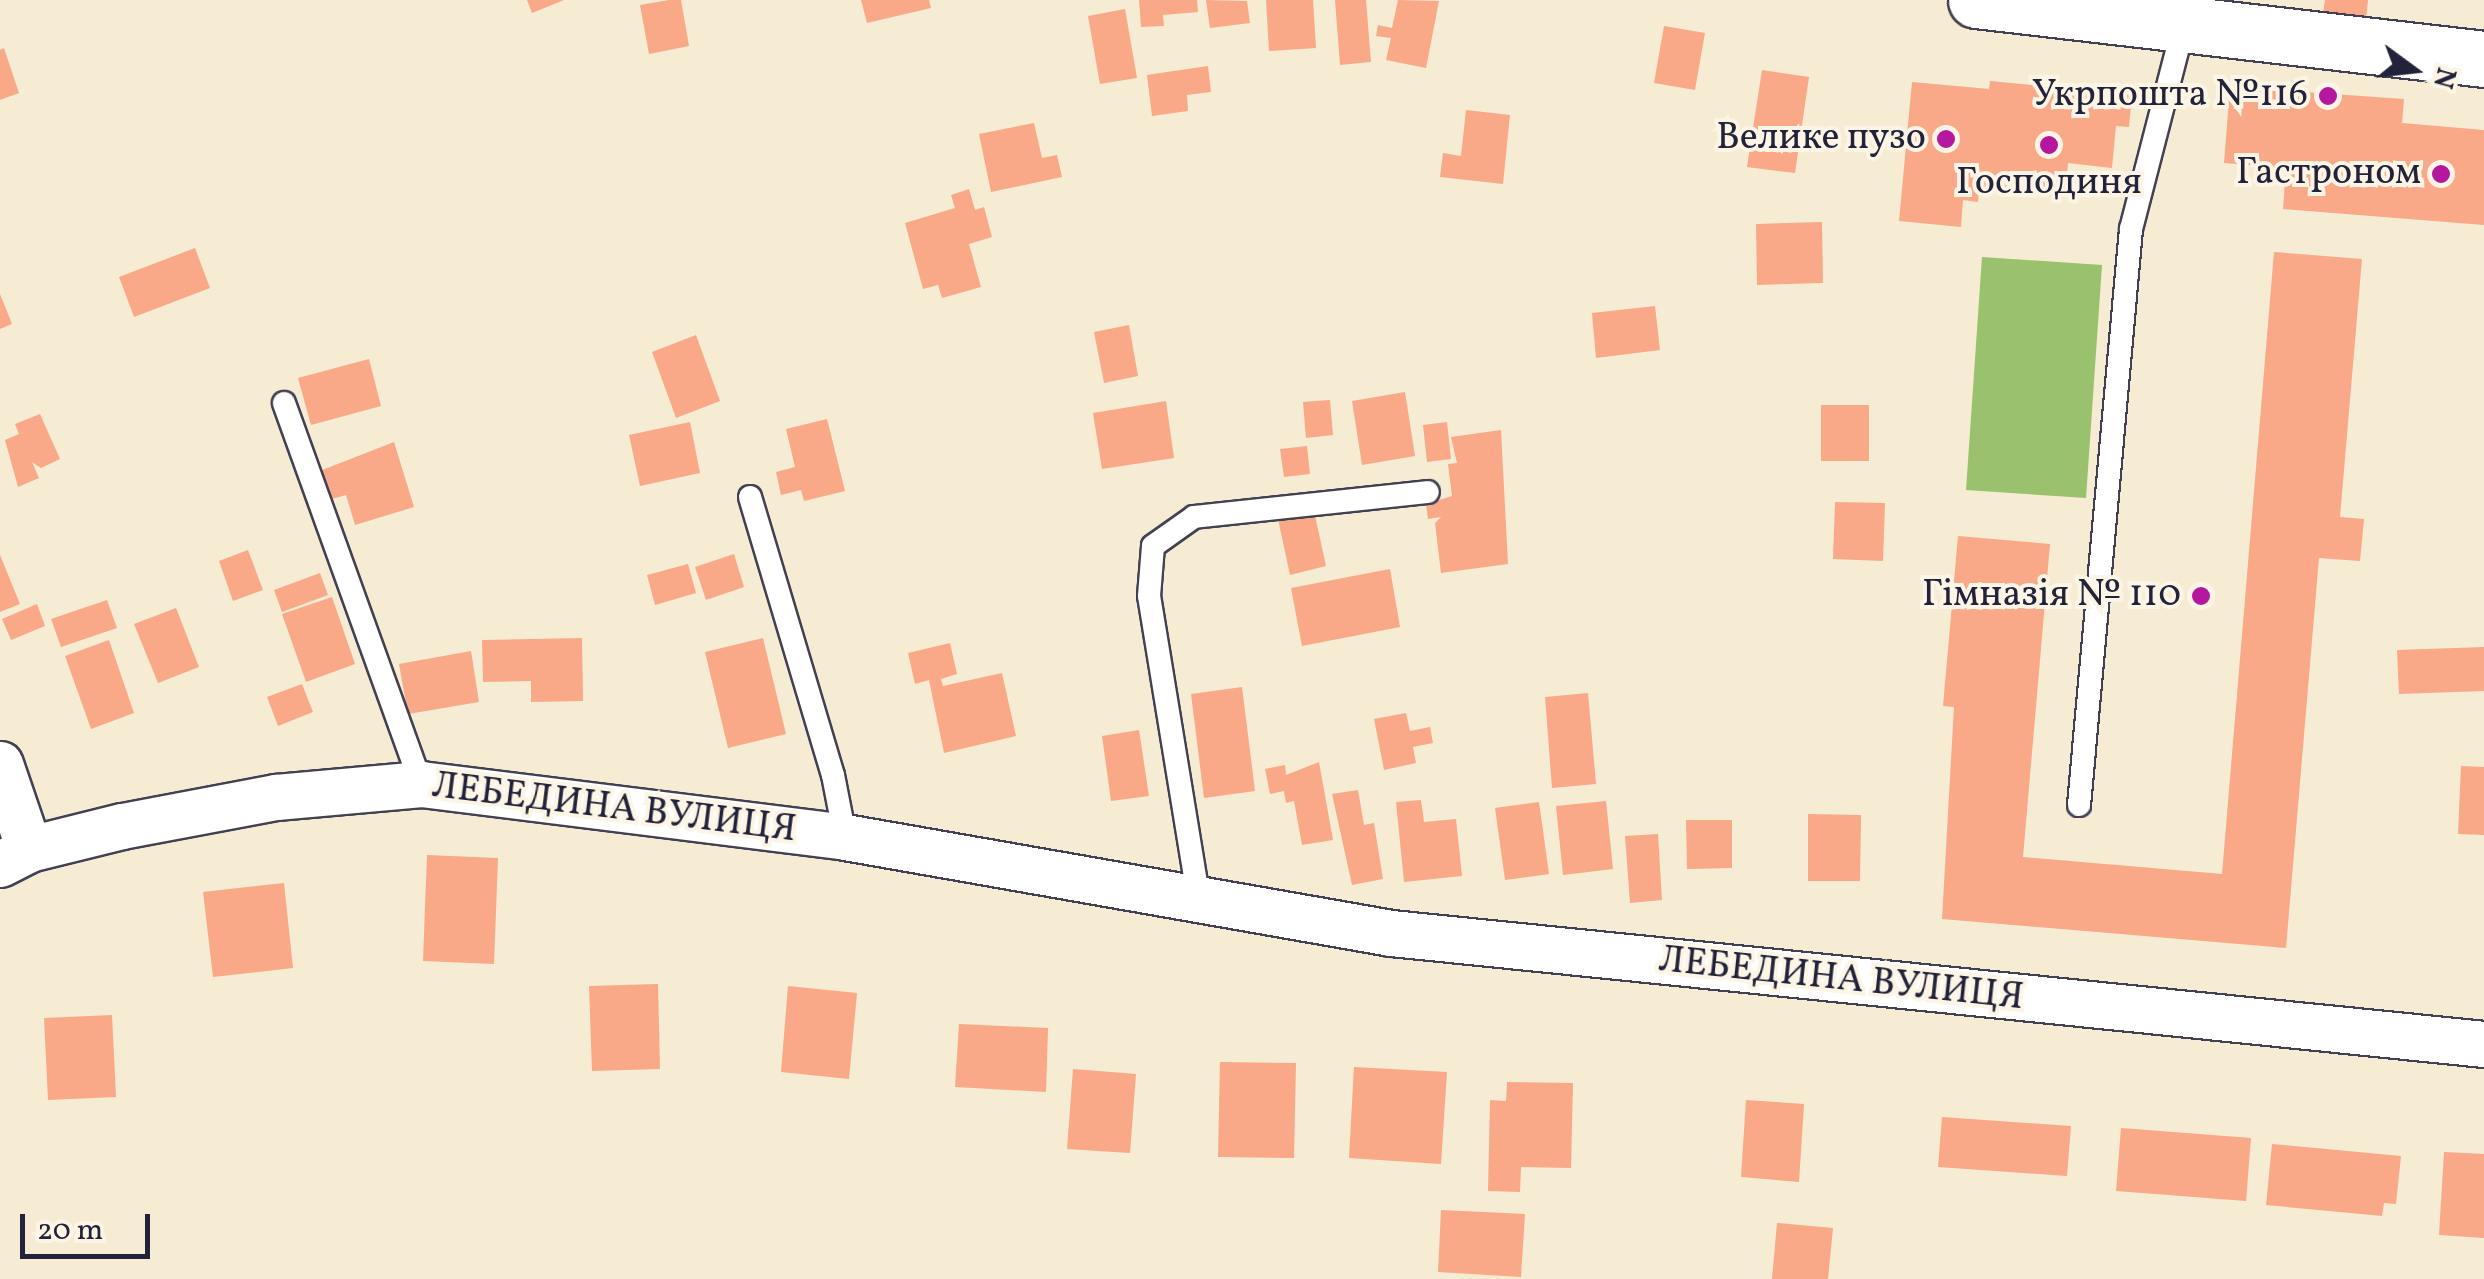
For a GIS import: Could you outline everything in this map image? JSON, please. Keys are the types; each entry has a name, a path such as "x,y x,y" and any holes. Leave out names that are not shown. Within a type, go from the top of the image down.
{"main road":[{"path":"1976,0 2182,28 2484,59"}],"street":[{"name":"ЛЕБЕДИНА ВУЛИЦЯ","path":"0,764 14,857 276,797 421,784 845,838 1391,933 2484,1044"}],"lane":[{"path":"2079,805 2131,229 2182,28"},
{"path":"284,403 421,784"},
{"path":"1199,901 1149,596 1152,546 1194,517 1428,492"},
{"path":"750,497 833,775 845,838"}],"green space":[{"path":"1982,257 2102,265 2086,498 1966,490"}],"building":[{"path":"527,0 564,0 532,13"},
{"path":"681,0 689,46 649,54 640,5"},
{"path":"861,0 929,0 931,8 867,23"},
{"path":"1139,0 1197,0 1198,12 1163,15 1164,26 1141,27"},
{"path":"1206,0 1247,1 1250,23 1210,28"},
{"path":"1266,0 1313,0 1316,48 1269,51"},
{"path":"1335,0 1366,0 1371,62 1340,65"},
{"path":"1398,0 1439,1 1426,68 1386,60 1391,38 1376,36 1378,25 1392,28"},
{"path":"2325,0 2368,0 2366,19 2323,13"},
{"path":"1125,9 1137,78 1100,84 1088,16"},
{"path":"1664,26 1705,33 1695,90 1654,83"},
{"path":"4,48 19,93 0,100 0,50"},
{"path":"1208,66 1211,92 1187,95 1188,111 1152,116 1147,75"},
{"path":"1762,70 1809,77 1795,173 1747,167"},
{"path":"1990,81 2132,95 2129,127 2116,126 2112,168 2068,163 2065,197 1979,189 1978,202 1963,200 1961,227 1899,221 1912,82 1989,89"},
{"path":"2230,87 2404,99 2402,123 2484,130 2484,225 2283,209 2286,168 2224,163"},
{"path":"1466,110 1510,115 1503,184 1440,177 1443,153 1461,156"},
{"path":"1034,123 1042,158 1057,155 1062,177 991,192 979,134"},
{"path":"969,189 975,210 984,207 992,237 969,244 981,287 942,298 938,285 923,289 905,223 955,208 951,195"},
{"path":"1822,222 1823,283 1757,285 1756,224"},
{"path":"195,248 210,288 134,317 119,277"},
{"path":"2274,252 2362,259 2340,517 2364,519 2360,561 2319,558 2286,948 1942,919 1954,707 1943,706 1958,536 2050,544 2023,857 2222,874"},
{"path":"0,294 12,324 0,329"},
{"path":"1655,306 1660,350 1596,358 1592,313"},
{"path":"1129,325 1138,376 1104,383 1094,332"},
{"path":"696,335 720,401 676,418 652,352"},
{"path":"369,359 381,406 311,425 298,378"},
{"path":"1405,392 1415,456 1362,465 1352,401"},
{"path":"1330,400 1333,435 1306,438 1303,402"},
{"path":"1166,401 1174,458 1102,469 1093,413"},
{"path":"1821,405 1869,405 1869,461 1821,461"},
{"path":"40,414 60,459 41,468 32,462 39,478 18,487 5,440 19,434 15,424"},
{"path":"827,419 845,491 804,501 801,490 781,495 776,472 795,467 786,429"},
{"path":"690,422 700,473 640,486 629,435"},
{"path":"1447,422 1451,459 1427,462 1423,425"},
{"path":"1501,430 1508,564 1441,573 1435,523 1441,517 1428,519 1426,504 1452,496 1448,464 1457,463 1451,437"},
{"path":"394,442 414,507 355,525 346,495 321,502 312,474"},
{"path":"1307,446 1310,474 1284,477 1280,449"},
{"path":"1835,502 1885,503 1883,561 1833,559"},
{"path":"1314,511 1326,566 1290,575 1278,519"},
{"path":"248,550 263,590 233,601 219,561"},
{"path":"734,554 744,587 706,600 695,567"},
{"path":"0,555 20,604 0,612"},
{"path":"688,564 696,593 655,605 647,575"},
{"path":"1390,569 1400,627 1302,646 1291,588"},
{"path":"320,573 328,595 282,612 274,590"},
{"path":"332,597 355,664 306,682 282,614"},
{"path":"107,600 117,628 61,647 51,619"},
{"path":"37,604 45,626 11,640 2,619"},
{"path":"176,608 199,667 158,683 134,624"},
{"path":"582,638 583,701 531,702 531,681 483,682 482,640"},
{"path":"763,638 786,734 728,748 705,652"},
{"path":"109,640 134,713 91,729 65,656"},
{"path":"950,643 957,674 941,679 943,686 1002,673 1016,736 944,753 929,680 915,684 908,653"},
{"path":"2484,647 2484,691 2399,694 2397,650"},
{"path":"471,651 479,702 408,714 399,664"},
{"path":"302,684 313,712 278,726 267,697"},
{"path":"1242,687 1255,791 1204,798 1191,694"},
{"path":"1588,693 1596,784 1552,788 1545,697"},
{"path":"1406,713 1410,731 1430,727 1433,743 1413,747 1416,763 1384,770 1374,719"},
{"path":"1139,730 1149,796 1111,801 1102,736"},
{"path":"1319,762 1333,840 1302,845 1294,801 1286,803 1284,791 1270,794 1265,769 1285,765 1286,775"},
{"path":"2461,766 2484,767 2484,835 2458,834"},
{"path":"1358,790 1364,825 1374,823 1383,879 1352,885 1332,794"},
{"path":"1421,800 1424,822 1456,819 1462,876 1404,882 1396,802"},
{"path":"1606,801 1613,869 1563,875 1556,806"},
{"path":"1539,802 1549,874 1505,880 1495,808"},
{"path":"1808,814 1861,815 1860,881 1808,881"},
{"path":"1686,820 1732,820 1732,868 1687,869"},
{"path":"1658,834 1662,900 1630,903 1625,836"},
{"path":"427,855 498,858 494,964 423,961"},
{"path":"284,883 293,968 213,977 203,892"},
{"path":"658,984 660,1069 592,1071 589,986"},
{"path":"788,986 857,993 849,1079 781,1072"},
{"path":"112,1015 116,1097 48,1100 44,1018"},
{"path":"959,1024 1048,1028 1046,1092 955,1087"},
{"path":"1220,1062 1296,1063 1294,1158 1218,1157"},
{"path":"1354,1067 1447,1072 1441,1164 1349,1158"},
{"path":"1073,1069 1136,1074 1130,1153 1067,1149"},
{"path":"1507,1082 1573,1083 1571,1168 1521,1167 1520,1192 1488,1191 1490,1100 1506,1101"},
{"path":"1746,1100 1804,1104 1799,1182 1741,1177"},
{"path":"1942,1117 2071,1126 2067,1176 1938,1167"},
{"path":"2121,1128 2251,1138 2246,1201 2116,1191"},
{"path":"2272,1144 2401,1156 2396,1204 2384,1203 2382,1216 2266,1205"},
{"path":"2444,1152 2484,1154 2484,1238 2439,1235"},
{"path":"1441,1210 1525,1214 1521,1277 1438,1272"},
{"path":"1777,1223 1833,1228 1828,1279 1772,1279"}],"place":[{"name":"Укрпошта №116","path":"2328,96"},
{"name":"Велике пузо","path":"1946,139"},
{"name":"Господиня","path":"2049,145"},
{"name":"Гастроном","path":"2441,174"},
{"name":"Гімназія № 110","path":"2201,596"}]}
